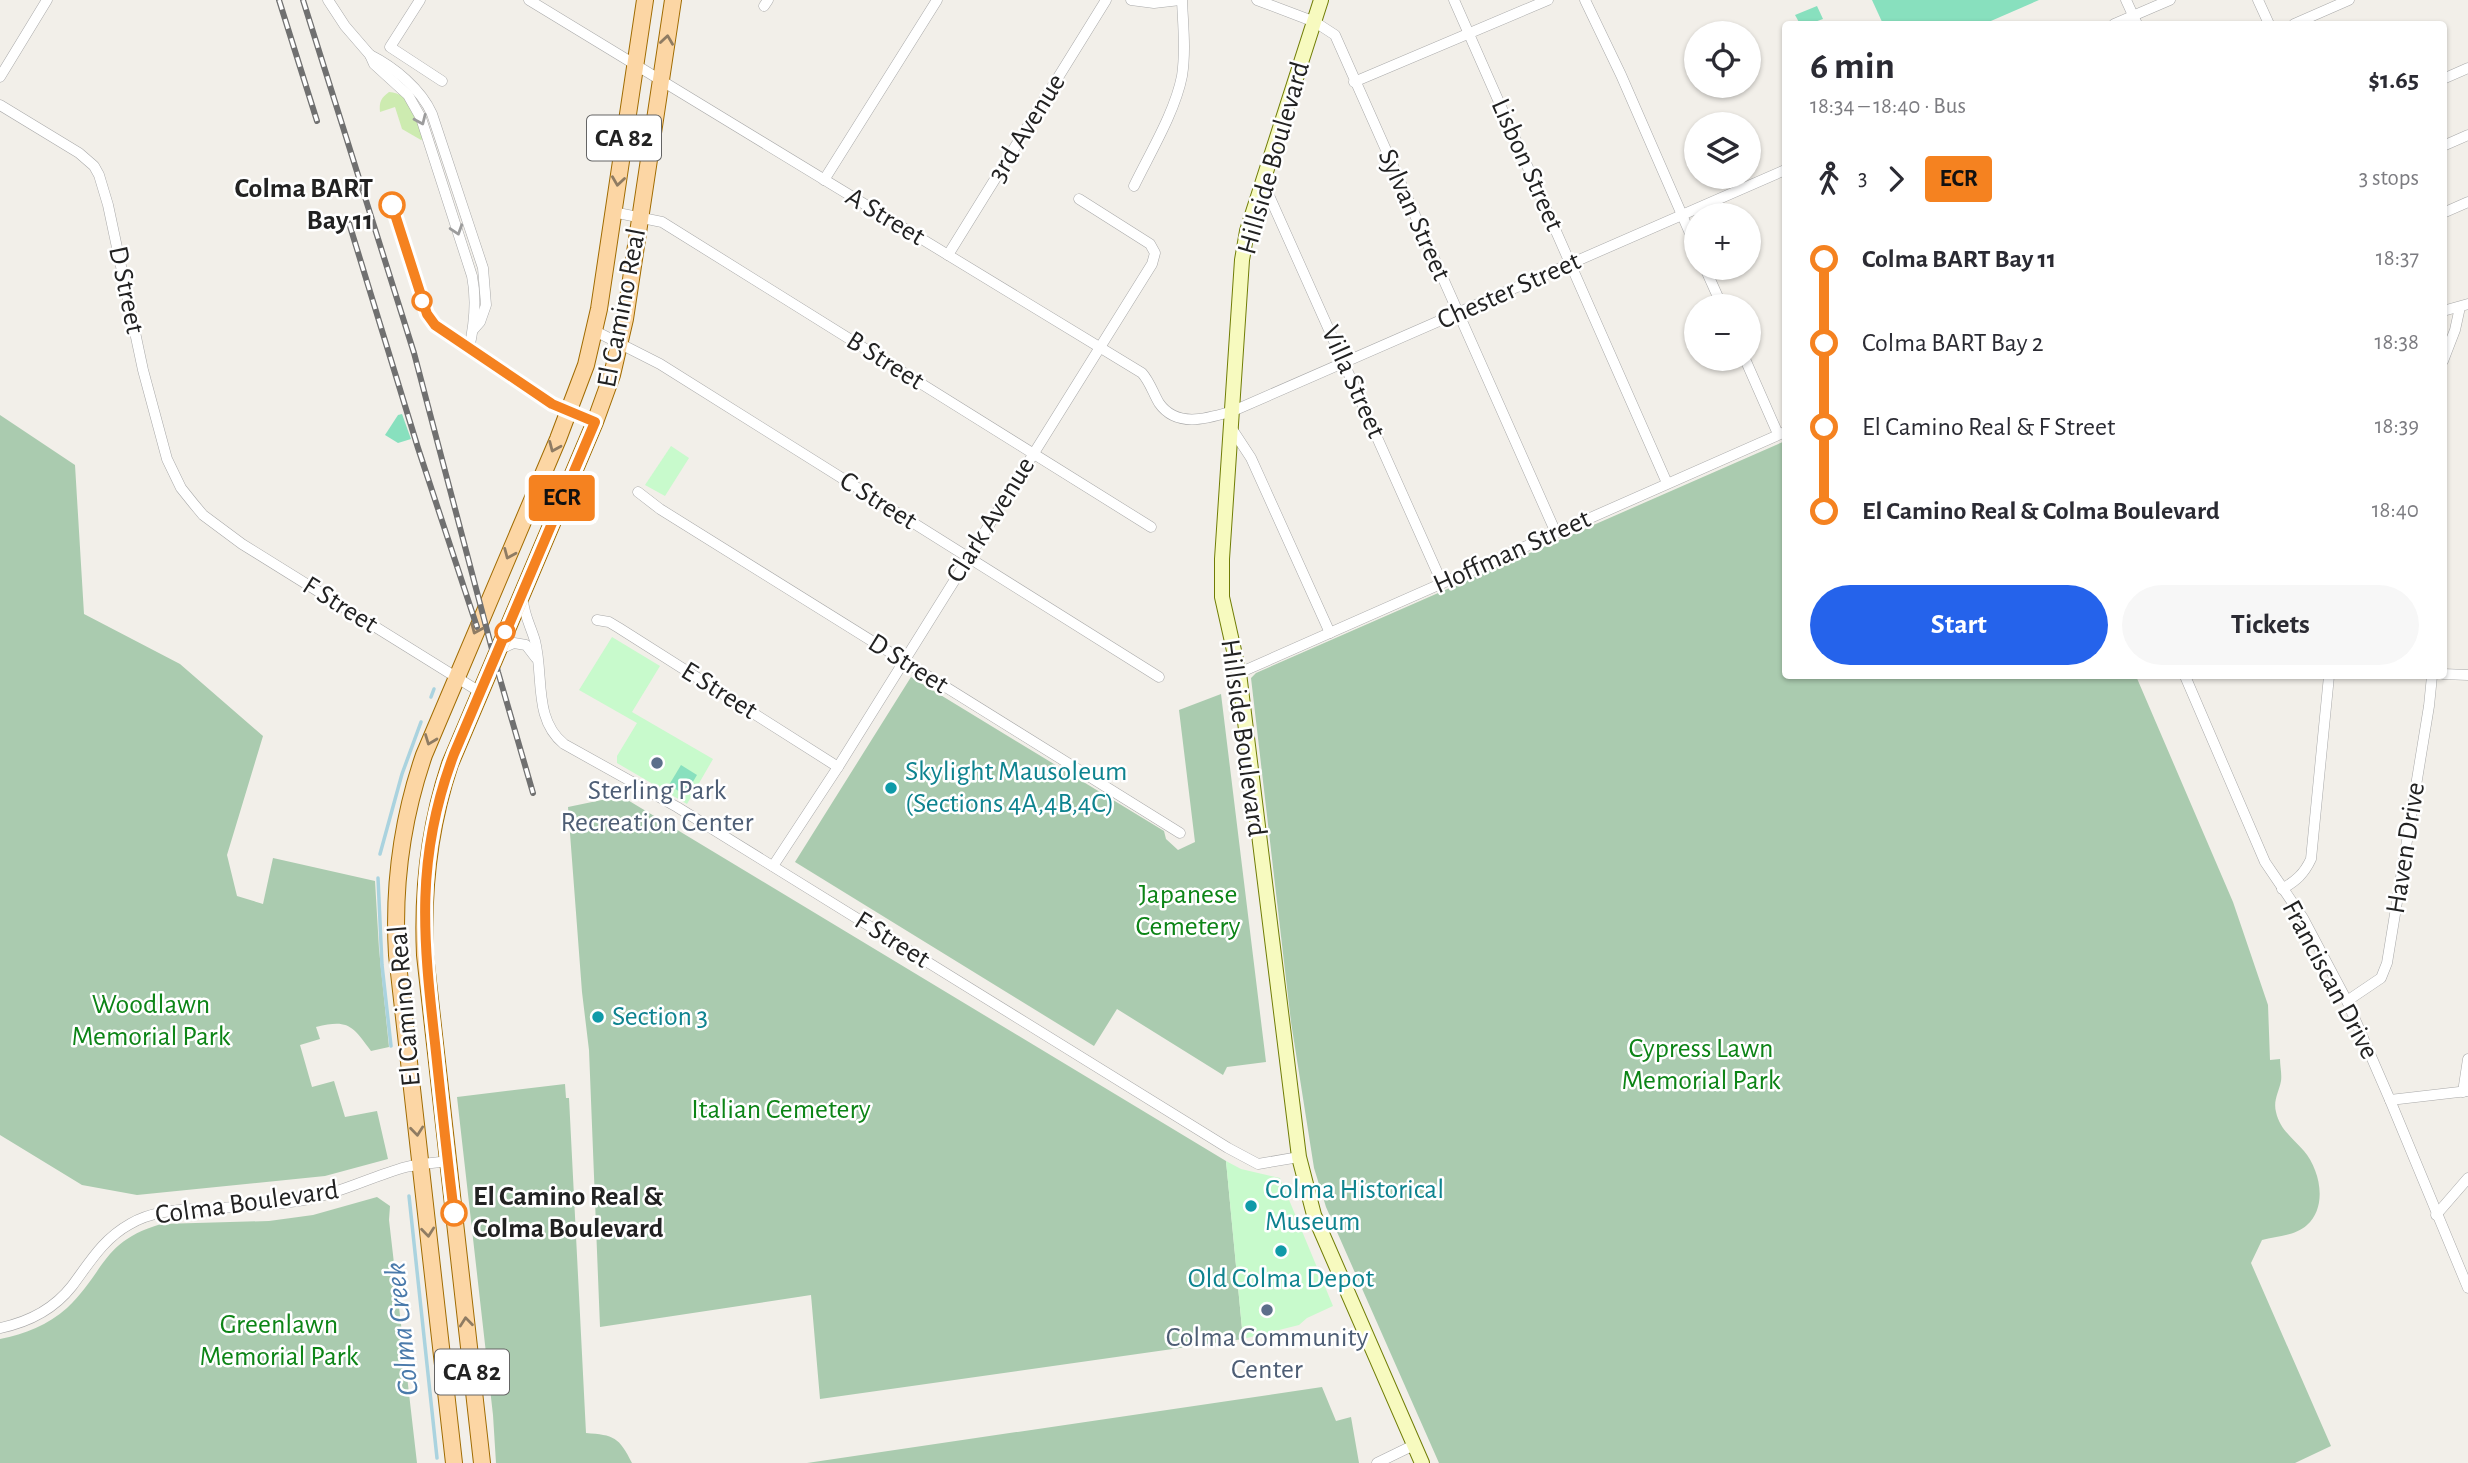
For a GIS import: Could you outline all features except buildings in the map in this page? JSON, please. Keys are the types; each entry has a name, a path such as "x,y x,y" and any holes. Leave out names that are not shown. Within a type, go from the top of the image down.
{"main road":[{"name":"El Camino Real","path":"454,1463 397,955 397,887 402,842 414,786 428,744 569,412 586,365 595,331 645,0"},
{"name":"El Camino Real","path":"482,1463 425,955 425,887 430,842 443,787 480,692 595,422 612,375 621,342 673,0"},
{"name":"Hillside Boulevard","path":"1321,0 1247,231 1242,260 1222,559 1222,597 1238,673 1299,1157 1314,1215 1422,1463"}],"street":[{"path":"0,77 47,0"},
{"path":"328,0 370,55 382,61 414,87 428,104 483,268 486,305 480,322 473,330 469,349 552,404 595,422"},
{"path":"420,0 390,47 442,81"},
{"name":"A Street","path":"529,0 1142,373 1161,406 1178,417 1199,420 1233,411"},
{"path":"824,180 937,0"},
{"name":"3rd Avenue","path":"948,255 1106,0"},
{"path":"1131,0 1154,3 1181,0 1184,50 1175,100 1134,186"},
{"path":"1257,0 1269,2 1314,22"},
{"name":"Lisbon Street","path":"1454,0 1667,484"},
{"path":"1354,82 1548,0"},
{"path":"1586,0 1684,220"},
{"path":"2126,0 2135,20 2170,0"},
{"path":"2258,0 2268,21"},
{"path":"2301,21 2348,0"},
{"name":"Sylvan Street","path":"1314,22 1335,35 1556,533"},
{"path":"2447,77 2468,68"},
{"name":"D Street","path":"0,105 79,153 94,166 99,175 108,205 143,370 167,459 181,488 203,514"},
{"path":"2447,144 2468,135"},
{"name":"Chester Street","path":"1233,411 1782,171"},
{"name":"Villa Street","path":"1263,181 1442,583"},
{"name":"Clark Avenue","path":"773,866 838,767 1152,264 1155,253 1150,244 1079,199"},
{"path":"2447,212 2468,202"},
{"name":"B Street","path":"613,212 662,222 1151,527"},
{"path":"2447,310 2464,305"},
{"path":"2447,351 2464,305"},
{"name":"C Street","path":"595,331 621,342 682,377 1158,677"},
{"path":"1751,371 1782,433"},
{"path":"1232,429 1251,458 1329,633"},
{"name":"Hoffman Street","path":"1238,673 1782,433"},
{"name":"D Street","path":"638,492 660,509 1180,832"},
{"name":"F Street","path":"203,514 242,544 480,692"},
{"name":"F Street","path":"522,592 526,618 536,644 542,702 556,737 677,807 1228,1148 1258,1164 1299,1157"},
{"name":"E Street","path":"597,620 618,628 838,767"},
{"path":"498,651 514,643 526,645 533,651 538,662"},
{"path":"2447,674 2468,676"},
{"name":"Franciscan Drive","path":"2186,679 2265,862 2303,918 2347,1001 2468,1288"},
{"path":"2282,889 2297,881 2311,859 2329,679"},
{"name":"Haven Drive","path":"2347,1001 2381,978 2386,963 2432,679"},
{"path":"2390,1100 2465,1091 2468,1059"},
{"name":"Colma Boulevard","path":"0,1328 29,1320 52,1306 71,1288 104,1242 116,1232 144,1217 172,1211 268,1205 310,1198 352,1187 404,1167 448,1161"},
{"path":"2436,1214 2468,1178"},
{"path":"1377,1463 1415,1446"}],"green space":[{"path":"1872,0 2039,0 1991,21 1882,21"},
{"path":"1817,6 1823,19 1798,21 1795,15"},
{"path":"389,92 409,102 425,138 421,140 402,129 395,107 380,112 381,100"},
{"path":"402,414 411,439 398,443 385,435 398,415"},
{"name":"Woodlawn Memorial Park","path":"0,415 75,465 84,614 180,664 263,736 227,855 237,896 263,904 273,858 375,881 389,1047 371,1051 354,1030 342,1024 316,1027 320,1039 300,1045 312,1087 334,1081 345,1117 377,1111 388,1159 325,1176 137,1195 82,1185 0,1135"},
{"name":"Cypress Lawn Memorial Park","path":"1782,442 1782,679 2137,679 2233,902 2268,1005 2270,1060 2280,1059 2281,1081 2275,1104 2278,1118 2310,1159 2318,1178 2318,1208 2314,1217 2297,1231 2262,1240 2251,1263 2331,1446 2295,1463 1439,1463 1326,1207 1314,1168 1291,1022 1251,678 1256,673"},
{"path":"671,446 689,458 665,496 645,485"},
{"path":"612,637 660,666 632,712 713,759 687,804 617,763 617,756 637,723 579,690"},
{"name":"Japanese Cemetery","path":"911,677 1164,831 1166,839 1178,850 1195,842 1179,710 1221,694 1266,1062 1227,1067 1223,1075 1117,1009 1094,1046 795,862"},
{"path":"681,765 697,775 685,795 669,785"},
{"name":"Italian Cemetery","path":"621,796 1226,1161 1243,1339 820,1399 811,1295 600,1327 589,1050 568,807"},
{"path":"565,1084 566,1098 569,1098 586,1433 615,1439 632,1463 496,1463 493,1415 457,1097"},
{"path":"1226,1161 1241,1169 1280,1178 1333,1306 1307,1318 1299,1325 1243,1339"},
{"name":"Greenlawn Memorial Park","path":"377,1197 390,1206 389,1220 417,1463 0,1463 0,1339 36,1328 60,1314 80,1295 106,1259 127,1239 161,1224 269,1221 313,1215"},
{"path":"1322,1387 1336,1421 1351,1417 1359,1463 807,1463"}],"waterway":[{"name":"Colma Creek","path":"431,697 434,689"},
{"name":"Colma Creek","path":"380,854 402,774 421,722"},
{"name":"Colma Creek","path":"378,878 382,965 391,1046"},
{"name":"Colma Creek","path":"409,1196 437,1458"}],"railway":[{"path":"279,0 317,121"},
{"path":"303,0 414,353 498,672 533,793"},
{"path":"349,223 418,448 477,627"}],"bus line":[{"name":"ECR","path":"392,205 427,314 435,325 552,404 595,422 454,754 440,797 430,842 424,898 425,955 454,1213"}],"place":[{"name":"Colma BART Bay 11","path":"392,205"},
{"name":"Sterling Park Recreation Center","path":"657,763"},
{"name":"Skylight Mausoleum (Sections 4A,4B,4C)","path":"891,788"},
{"name":"Section 3","path":"598,1017"},
{"name":"Colma Historical Museum","path":"1251,1206"},
{"name":"El Camino Real & Colma Boulevard","path":"454,1213"},
{"name":"Old Colma Depot","path":"1281,1251"},
{"name":"Colma Community Center","path":"1267,1310"}]}
